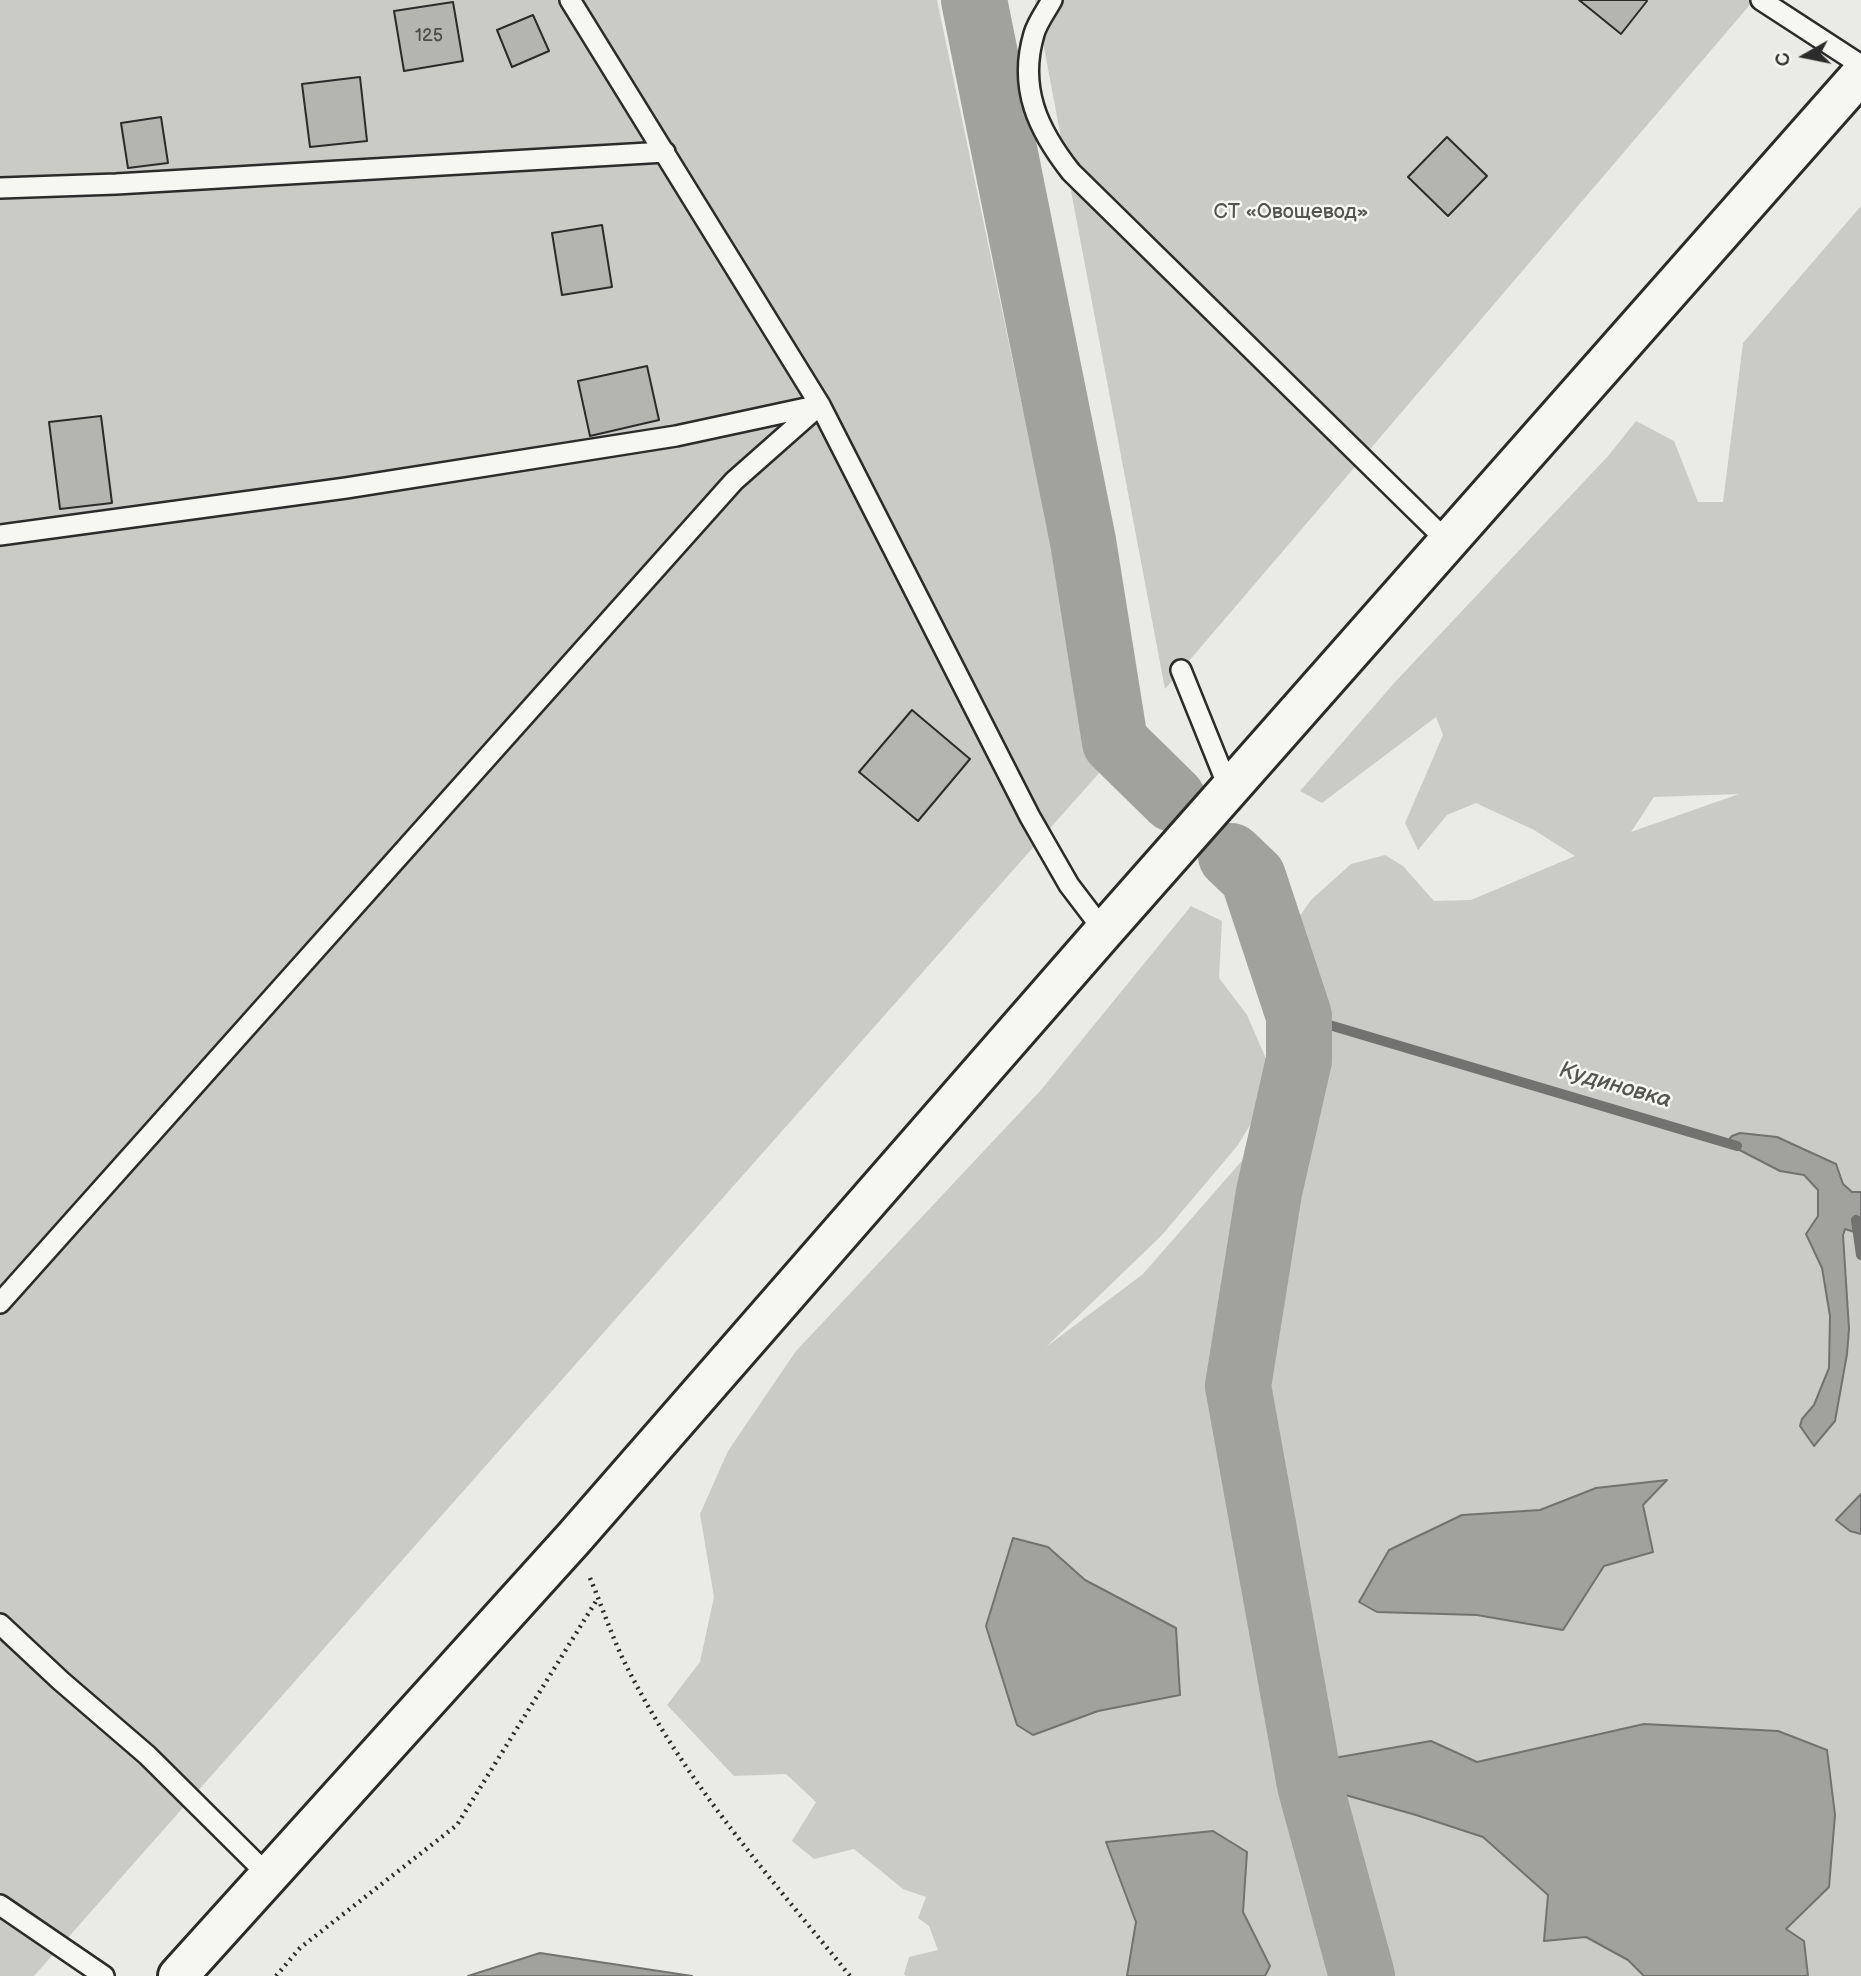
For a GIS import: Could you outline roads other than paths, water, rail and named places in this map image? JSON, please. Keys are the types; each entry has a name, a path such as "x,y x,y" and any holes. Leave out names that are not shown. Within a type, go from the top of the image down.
{"street":[{"path":"178,1976 574,1538 1104,931 1861,74"}],"lane":[{"path":"570,0 820,405 1030,817 1069,885 1104,931"},
{"path":"1052,0 1034,33 1027,71 1032,106 1050,145 1071,172 1448,542"},
{"path":"1762,0 1861,65"},
{"path":"0,188 116,184 665,152"},
{"path":"0,535 346,488 648,440 820,405"},
{"path":"0,1303 734,481 820,405"},
{"path":"1181,670 1229,789"},
{"path":"0,1624 147,1755 268,1875"},
{"path":"1,1908 104,1976"}],"waterway":[{"path":"974,0 1083,541 1115,742 1173,799"},
{"path":"1231,856 1253,877 1299,1016 1299,1060 1269,1192 1238,1386 1310,1785 1362,1976"},
{"name":"Кудиновка","path":"1299,1016 1737,1146"},
{"name":"Кудиновка","path":"1856,1220 1861,1255"}],"park label":[{"name":"СТ «Овощевод»","path":"1291,213"}]}
